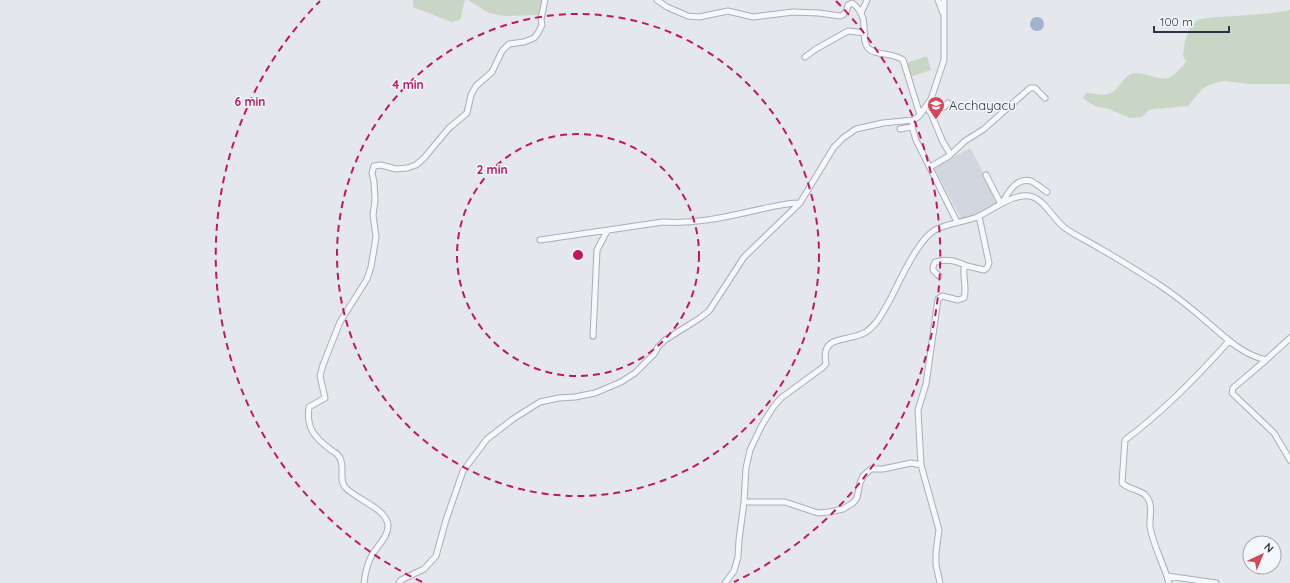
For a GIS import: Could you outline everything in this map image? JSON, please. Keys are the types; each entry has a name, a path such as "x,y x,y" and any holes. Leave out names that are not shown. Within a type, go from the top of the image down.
{"street":[{"path":"364,583 368,562 387,533 387,521 370,505 344,487 341,475 341,460 336,453 314,435 308,418 309,407 325,398 320,376 323,365 340,322 367,279 371,267 376,237 373,215 375,201 372,173 374,166 381,165 396,169 407,168 416,165 424,158 449,128 467,112 471,95 476,86 492,72 502,51 509,44 524,42 534,38 538,33 542,26 541,19 545,0"},
{"path":"658,0 667,7 688,16 699,16 728,11 753,17 793,12 819,13 840,16 847,10 848,5 852,3 858,8 864,21 866,45 869,49 874,53 897,56 903,60 920,115"},
{"path":"861,13 867,0"},
{"path":"938,0 944,14"},
{"path":"944,0 944,60 931,98 924,110 914,120 912,127 916,140 957,222"},
{"path":"805,57 848,31 865,33"},
{"path":"930,167 949,156 965,142 984,129 1030,88 1035,88 1045,98"},
{"path":"924,110 939,110 948,103"},
{"path":"930,111 950,154"},
{"path":"399,583 401,580 424,569 436,556 462,471 487,439 540,402 595,393 621,382 635,373 654,354 665,340 709,311 744,257 800,202 834,147 843,138 856,129 883,123 914,120"},
{"path":"900,129 912,127"},
{"path":"986,175 1001,204"},
{"path":"1001,204 1008,192 1016,183 1022,180 1031,181 1047,192"},
{"path":"725,583 734,571 738,557 738,540 744,502 746,468 750,450 762,425 781,398 826,364 826,349 834,340 856,337 867,331 875,323 882,314 920,244 935,229 957,222 967,221 1001,204 1017,198 1033,197 1044,203 1058,223 1066,229 1158,284 1241,350 1255,357 1266,360"},
{"path":"540,240 663,222 682,223 732,215 784,203 800,202"},
{"path":"939,276 933,268 936,262 943,260 952,260 967,266 984,270 987,268 989,263 979,216"},
{"path":"593,336 597,250 607,231"},
{"path":"940,583 936,565 939,530 921,465 918,410 926,384 938,299 942,296 958,300 964,298 966,294 963,276 964,268 967,266"},
{"path":"1290,338 1232,388 1232,393 1274,433 1290,460"},
{"path":"1169,583 1150,526 1149,500 1146,495 1122,484 1126,440 1144,426 1195,379 1229,341"},
{"path":"744,502 785,502 818,513 829,512 843,509 853,503 857,498 863,476 871,470 911,463 921,465"},
{"path":"1167,576 1216,583"}],"shaded area":[{"path":"970,148 999,201 965,219 961,218 934,168"}],"green space":[{"path":"413,0 465,0 460,20 452,22 413,7"},
{"path":"468,0 542,0 538,15 504,16 489,13"},
{"path":"1290,10 1290,84 1250,84 1224,81 1203,88 1188,106 1149,110 1142,117 1130,118 1109,109 1098,107 1083,98 1086,93 1103,95 1112,92 1125,78 1131,74 1141,73 1161,78 1172,76 1186,62 1183,56 1187,36 1191,27 1198,20 1205,18 1263,14"},
{"path":"927,56 931,70 910,77 906,63"}],"water":[{"path":"1037,17 1042,19 1044,24 1042,29 1037,31 1032,29 1030,24 1032,19"}],"place":[{"name":"Acchayacu","path":"936,120"}]}
